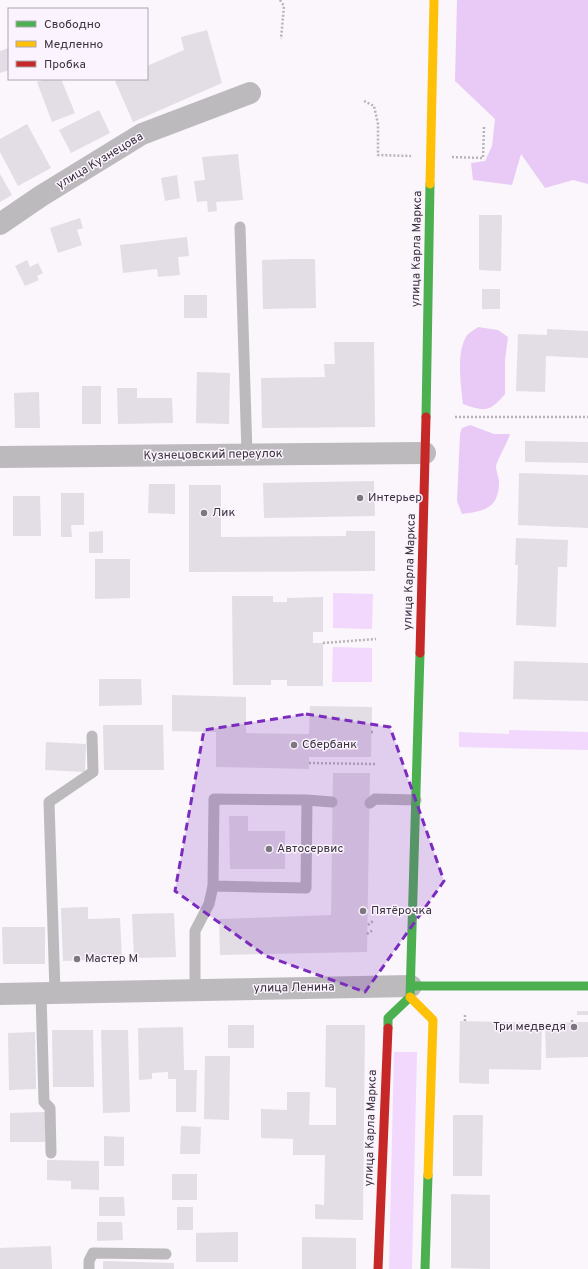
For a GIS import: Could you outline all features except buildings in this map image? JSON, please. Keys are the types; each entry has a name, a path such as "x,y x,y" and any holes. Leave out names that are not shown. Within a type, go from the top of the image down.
{"main road":[{"name":"улица Карла Маркса","path":"378,1269 388,1018 410,992 426,453 434,0"},
{"name":"улица Ленина","path":"410,992 588,986"},
{"path":"410,992 433,1020 425,1269"}],"street":[{"name":"улица Кузнецова","path":"0,224 41,196 142,134 250,93"},
{"name":"Кузнецовский переулок","path":"0,458 426,453"},
{"name":"улица Ленина","path":"0,994 195,990 410,992"}],"lane":[{"path":"240,227 247,454"},
{"path":"51,1153 50,1108 44,1102 48,993 49,802 93,772 92,736"},
{"path":"195,990 195,931 209,904 212,886 214,799 307,800 332,802"},
{"path":"370,803 375,799 416,800"},
{"path":"212,886 306,888 307,800"},
{"path":"89,1269 89,1261 93,1253 166,1254"}],"path":[{"path":"280,0 284,6 281,39"},
{"path":"364,101 374,106 378,124 378,155 412,156"},
{"path":"449,157 484,158 484,127"},
{"path":"455,417 588,417"},
{"path":"323,642 376,639"},
{"path":"309,763 376,764"},
{"path":"368,926 373,921"},
{"path":"367,934 373,930"},
{"path":"464,1021 465,1015"}],"highlighted area":[{"path":"306,714 390,727 444,881 365,992 266,956 175,891 204,730"}],"shaded area":[{"path":"457,0 588,0 588,184 573,180 545,188 521,154 512,185 473,180 471,163 485,161 492,146 495,119 455,81"},
{"path":"478,327 498,330 508,337 505,360 505,394 500,400 487,409 463,404 461,388 460,361 463,344 467,336"},
{"path":"470,425 494,434 510,434 496,466 499,481 496,498 493,503 483,510 462,514 457,501 460,434 462,428"},
{"path":"333,593 373,594 372,629 333,628"},
{"path":"333,647 372,648 372,682 332,682"},
{"path":"509,730 588,732 588,750 459,747 459,732 509,734"},
{"path":"394,1052 417,1052 412,1269 389,1269"}],"traffic: fast":[{"path":"426,417 430,184"},
{"path":"388,1028 388,1018 410,997 420,653"},
{"path":"411,986 588,986"},
{"path":"425,1269 428,1175"}],"traffic: slow":[{"path":"430,184 434,0"},
{"path":"410,997 433,1020 428,1175"}],"traffic: jam":[{"path":"420,653 426,417"},
{"path":"378,1269 388,1028"}],"place":[{"name":"Интерьер","path":"360,498"},
{"name":"Лик","path":"204,513"},
{"name":"Сбербанк","path":"294,745"},
{"name":"Автосервис","path":"269,849"},
{"name":"Пятёрочка","path":"363,911"},
{"name":"Мастер М","path":"77,959"},
{"name":"Три медведя","path":"574,1027"}]}
